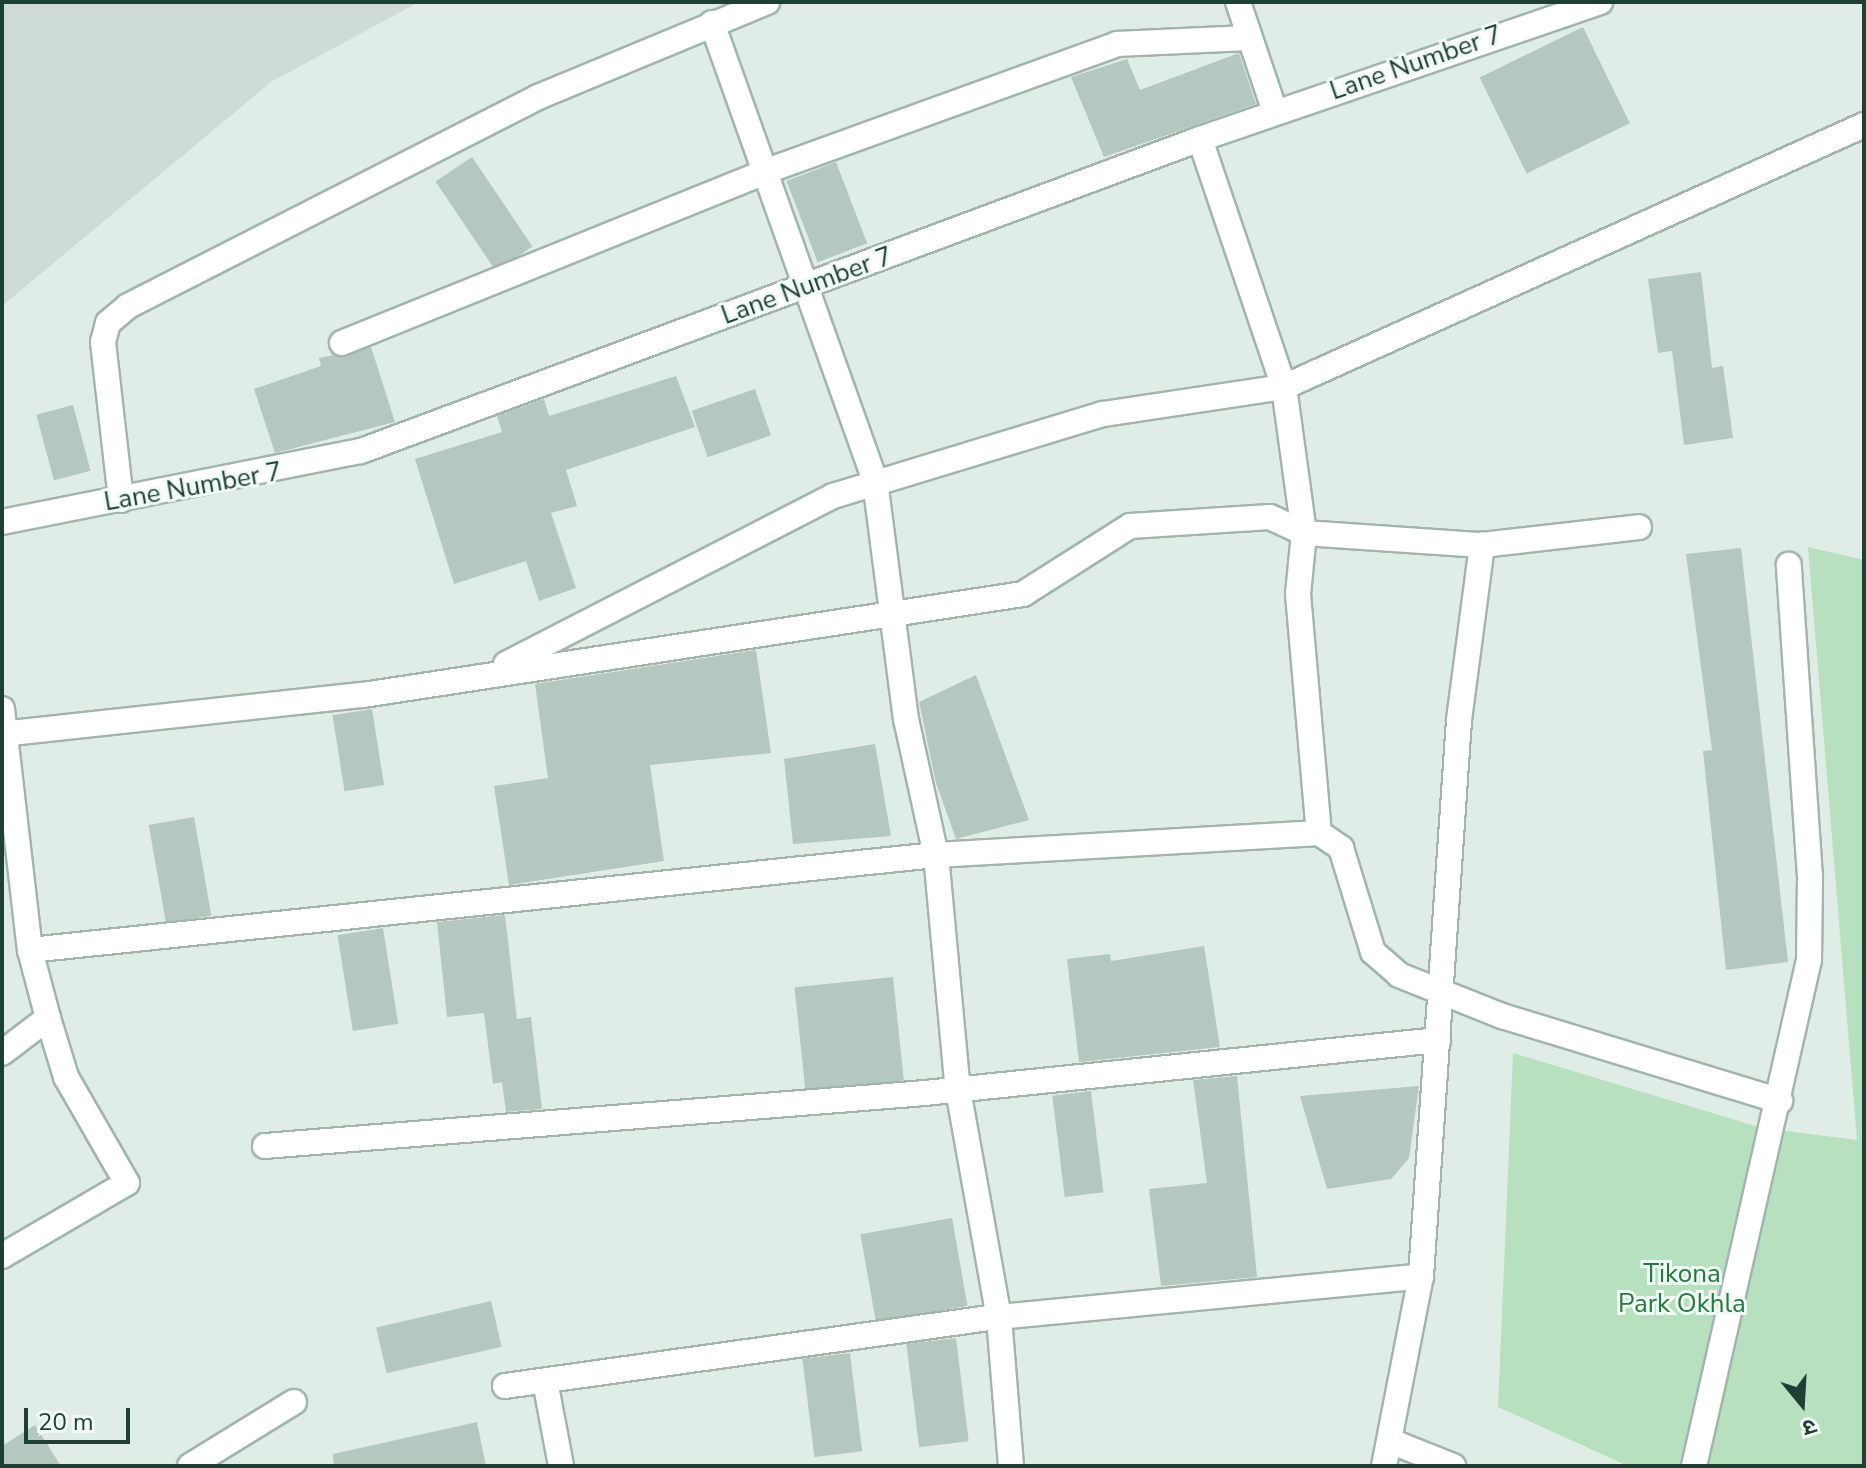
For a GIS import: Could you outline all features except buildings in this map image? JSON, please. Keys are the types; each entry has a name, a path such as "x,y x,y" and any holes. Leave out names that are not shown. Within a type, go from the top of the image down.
{"street":[{"path":"121,500 103,342 119,313 538,97 767,2"},
{"path":"1238,2 1247,38 1275,112"},
{"name":"Lane Number 7","path":"2,522 361,451 1200,139 1600,2"},
{"path":"712,23 810,286 875,481 906,719 936,855 958,1090 999,1317 1011,1466"},
{"path":"342,343 767,171 1117,44 1247,38"},
{"path":"483,676 833,496 1103,414 1284,387 1864,125"},
{"path":"1200,139 1284,387 1304,533 1298,594 1319,833"},
{"path":"4,734 161,720 483,676 1040,589 1130,526 1270,517 1304,533 1482,545 1639,527"},
{"path":"1384,1466 1421,1276 1459,720 1482,545"},
{"path":"1694,1466 1780,1101 1809,960 1810,877 1789,565"},
{"path":"2,709 9,828 30,950 66,1077 127,1183 2,1256"},
{"path":"30,950 936,855 1319,833 1341,848 1373,952 1399,975 1441,994 1780,1101"},
{"path":"2,1053 48,1018"},
{"path":"265,1146 958,1090 1438,1040"},
{"path":"505,1386 999,1317 1421,1276"},
{"path":"545,1381 561,1466"},
{"path":"190,1466 294,1402"},
{"path":"1390,1441 1453,1466"}],"shaded area":[{"path":"2,2 419,2 271,82 2,306"}],"green space":[{"name":"Tikona Park Okhla","path":"1808,547 1864,560 1864,1466 1628,1466 1498,1407 1513,1053 1762,1128 1857,1140"}]}
